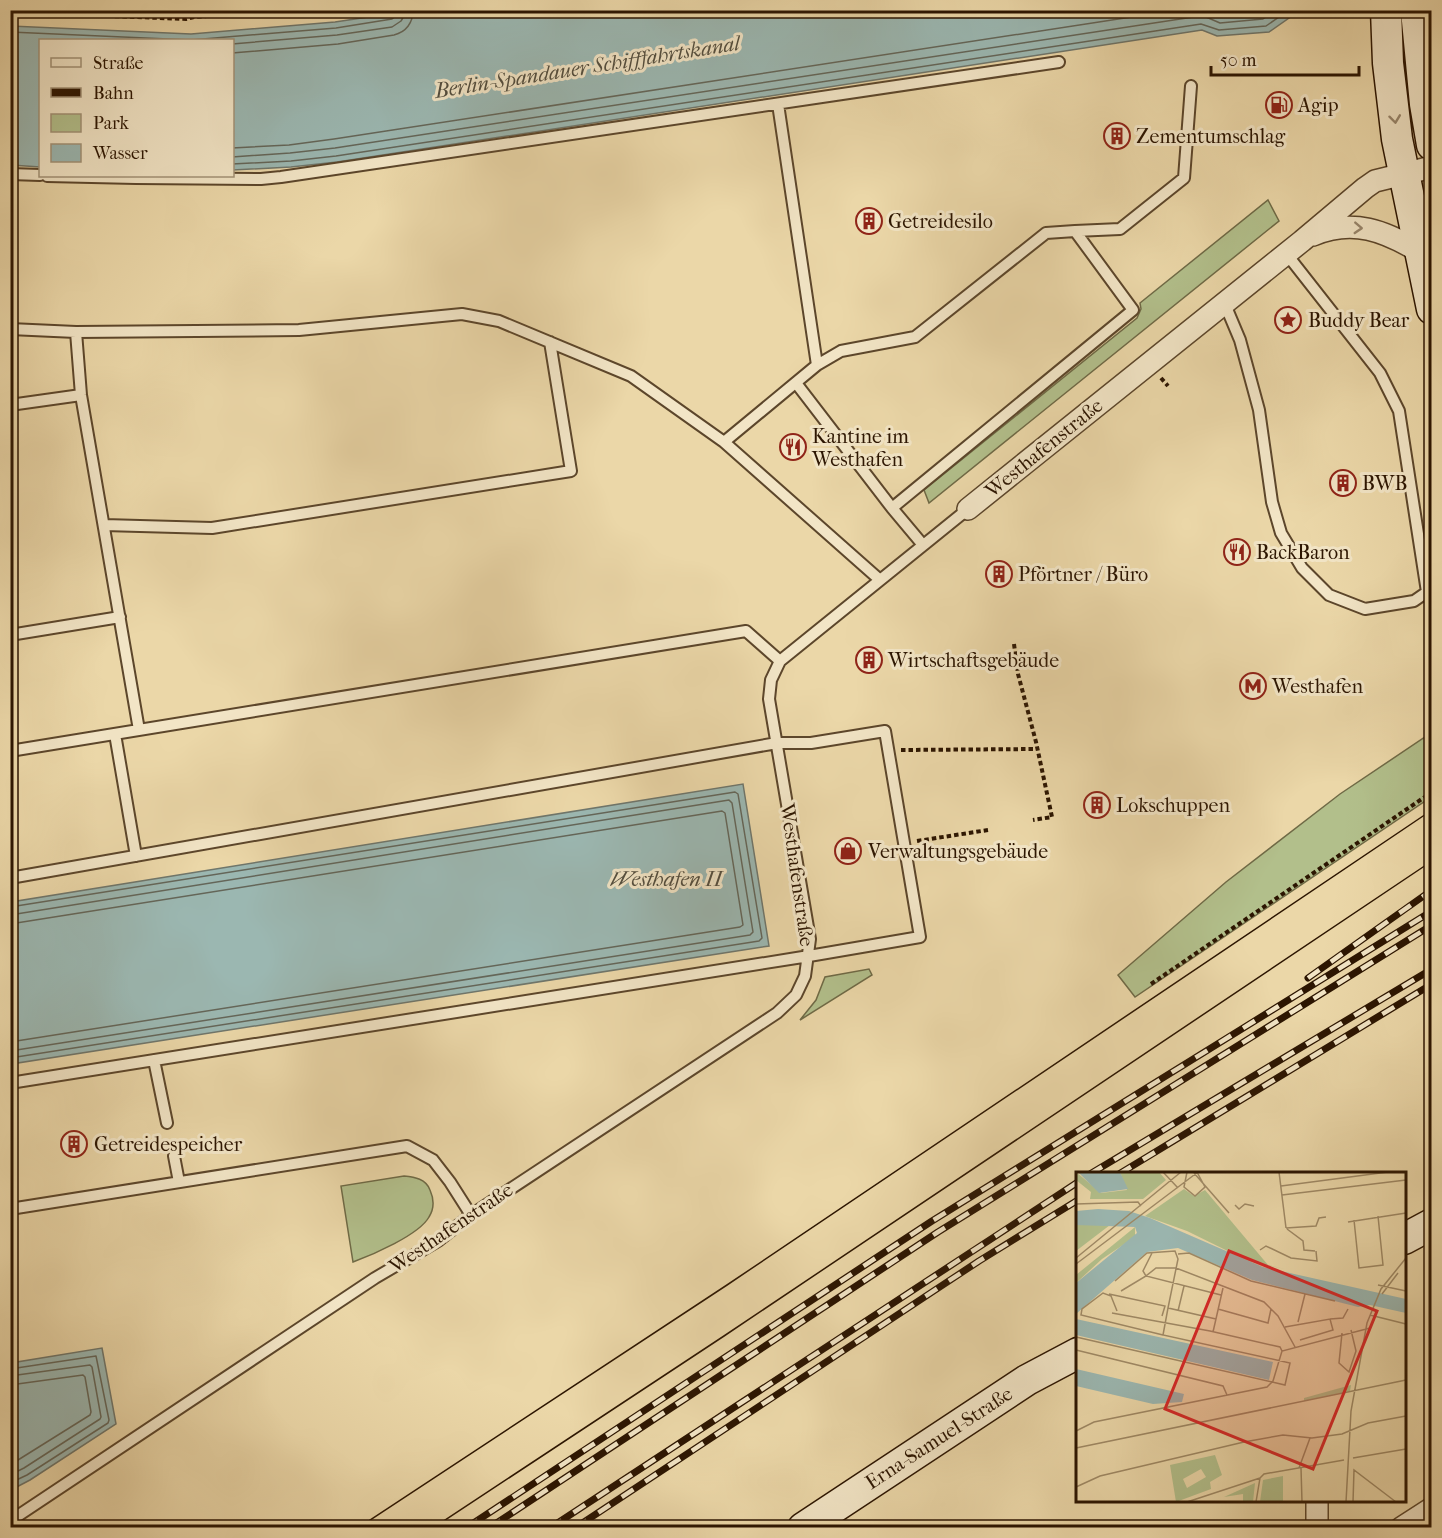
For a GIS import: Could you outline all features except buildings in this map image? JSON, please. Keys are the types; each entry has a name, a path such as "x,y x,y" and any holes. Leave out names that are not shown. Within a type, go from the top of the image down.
{"main road":[{"path":"1386,10 1388,63 1397,139 1418,170 1420,252 1431,309"},
{"path":"1416,10 1431,146"},
{"path":"1406,1238 1431,1224"},
{"name":"Erna-Samuel-Straße","path":"803,1527 1027,1380 1076,1354"}],"street":[{"name":"Westhafenstraße","path":"968,509 1365,188 1375,181 1418,170"},
{"name":"Westhafenstraße","path":"1294,247 1320,232 1357,227 1386,234 1420,252"},
{"path":"1317,1502 1317,1527"},
{"path":"1401,1527 1431,1508"}],"lane":[{"path":"92,177 261,179 280,177 1059,62"},
{"path":"723,442 817,365 841,351 915,337 1046,233 1120,229 1184,178 1191,86"},
{"path":"778,104 817,365"},
{"path":"10,174 39,175"},
{"path":"892,508 1133,310 1075,231"},
{"path":"1224,302 1240,340 1259,410 1272,502 1281,533 1302,568 1329,595 1365,609 1414,602 1426,592 1399,411 1380,373 1294,247"},
{"path":"10,329 76,332 299,330 462,314 499,321 631,376 723,442 880,580"},
{"path":"76,332 81,395 139,730"},
{"path":"104,525 212,528 571,471 550,342"},
{"path":"796,383 923,545"},
{"path":"10,405 81,395"},
{"name":"Westhafenstraße","path":"10,1521 375,1278 438,1241 471,1215 777,1013 796,995 805,976 810,939 769,699 771,680 780,661 968,509"},
{"path":"10,635 120,617"},
{"path":"10,751 746,631 780,661"},
{"path":"10,878 777,743 810,743 885,731 920,937 10,1083"},
{"path":"115,734 136,856"},
{"path":"154,1060 167,1123"},
{"path":"10,1209 407,1146 433,1160 471,1215"},
{"path":"174,1156 179,1182"}],"path":[{"path":"174,10 194,17"},
{"path":"10,12 186,19 301,10"},
{"path":"1014,644 1018,674 1052,817 1033,820"},
{"path":"889,750 1037,749"},
{"path":"1151,984 1431,792"},
{"path":"904,843 988,830"}],"green space":[{"path":"31,11 164,11 189,16 150,17"},
{"path":"1268,200 1279,221 929,503 924,490 1137,318 1141,309 1140,303"},
{"path":"1431,733 1431,797 1135,997 1118,975 1226,882 1340,794"},
{"path":"869,969 872,975 800,1020 816,1000 825,977"},
{"path":"404,1176 420,1179 428,1186 433,1204 429,1217 416,1231 406,1237 353,1262 341,1186"}],"water":[{"name":"Berlin-Spandauer Schifffahrtskanal","path":"408,10 1299,11 1269,32 1217,36 1202,30 337,162 234,170 234,39 39,39 39,167 11,165 11,26 191,34 335,22"},
{"name":"Westhafen II","path":"743,784 769,946 11,1064 11,902"},
{"path":"102,1348 116,1424 11,1490 11,1363"}],"tram line":[{"path":"358,1528 727,1285 1432,810"},
{"path":"433,1528 724,1336 1432,861"}],"railway":[{"path":"1308,978 1432,890"},
{"path":"466,1528 932,1221 1432,911"},
{"path":"489,1528 938,1232 1432,925"},
{"path":"1093,1172 1432,969"},
{"path":"1122,1172 1432,984"},
{"path":"550,1528 1076,1183"},
{"path":"575,1528 979,1261 1076,1201"}],"place":[{"name":"Agip","path":"1279,105"},
{"name":"Zementumschlag","path":"1117,136"},
{"name":"Getreidesilo","path":"869,221"},
{"name":"Buddy Bear","path":"1288,320"},
{"name":"Kantine im Westhafen","path":"793,447"},
{"name":"BWB","path":"1343,483"},
{"name":"BackBaron","path":"1237,552"},
{"name":"Pförtner / Büro","path":"999,574"},
{"name":"Wirtschaftsgebäude","path":"869,660"},
{"name":"Westhafen","path":"1253,686"},
{"name":"Lokschuppen","path":"1097,805"},
{"name":"Verwaltungsgebäude","path":"848,851"},
{"name":"Getreidespeicher","path":"74,1144"}]}
